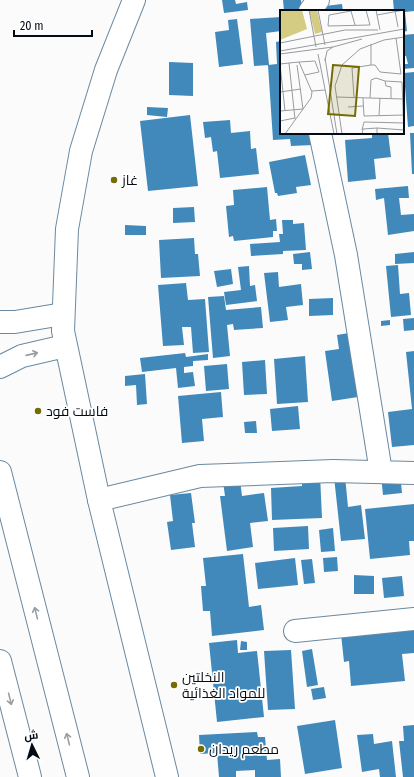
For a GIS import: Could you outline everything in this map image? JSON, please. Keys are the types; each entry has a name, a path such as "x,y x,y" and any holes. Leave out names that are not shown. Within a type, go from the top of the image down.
{"street":[{"path":"134,0 106,70 81,151 67,229 63,314 65,346 99,500 167,777"},
{"path":"311,10 318,0"},
{"path":"320,134 346,255 381,472"},
{"path":"0,322 14,322 63,314"},
{"path":"0,367 22,356 65,346"},
{"path":"99,500 200,476 333,471 414,473"},
{"path":"0,472 78,777"},
{"path":"295,631 414,619"},
{"path":"0,661 30,777"}],"building":[{"path":"222,0 235,0 236,4 247,2 248,10 224,13"},
{"path":"283,0 301,0 302,10 284,10"},
{"path":"393,0 414,0 414,11 405,12 407,31 404,32 404,10 394,10"},
{"path":"342,4 343,10 325,10 325,6"},
{"path":"280,17 280,31 266,33 269,65 254,66 250,19"},
{"path":"237,19 243,64 219,67 215,32 229,30 228,20"},
{"path":"414,34 414,68 404,69 404,64 408,64 406,56 404,56 404,35"},
{"path":"280,41 280,134 312,134 313,145 291,146 290,139 273,140 268,65 277,64 276,42"},
{"path":"169,62 193,63 193,96 169,95"},
{"path":"414,72 414,126 408,127 404,73"},
{"path":"147,107 168,108 167,117 147,115"},
{"path":"190,115 198,186 148,191 140,121"},
{"path":"230,120 231,133 250,131 251,149 256,148 259,174 220,178 217,151 213,152 211,137 205,138 203,122"},
{"path":"410,133 414,133 414,174 412,174"},
{"path":"372,134 388,134 391,157 374,159 376,179 348,182 345,140 372,138"},
{"path":"305,155 311,185 296,187 297,193 278,196 277,193 275,193 269,162"},
{"path":"408,186 409,198 399,198 401,215 414,214 414,231 388,235 384,198 376,200 375,189"},
{"path":"267,187 270,220 276,219 277,231 273,231 273,237 234,241 233,236 229,237 226,206 234,205 233,190"},
{"path":"194,207 195,222 173,223 173,208"},
{"path":"282,220 293,220 293,224 304,223 306,250 283,251 283,254 251,256 250,244 280,242 279,234 283,234"},
{"path":"125,225 146,226 146,235 125,235"},
{"path":"194,238 195,254 198,254 200,276 161,278 159,240"},
{"path":"310,252 312,269 302,270 302,264 294,264 293,254"},
{"path":"414,252 414,263 395,264 395,254"},
{"path":"398,265 400,294 409,293 411,315 391,317 386,266"},
{"path":"249,266 250,286 255,285 257,301 226,305 224,292 241,290 238,267"},
{"path":"231,269 233,284 217,287 214,271"},
{"path":"278,272 279,287 301,284 303,305 286,307 288,320 270,322 264,273"},
{"path":"186,283 188,300 205,299 209,352 193,353 191,327 182,327 184,345 163,346 158,285"},
{"path":"224,296 226,310 261,307 263,328 234,330 233,324 227,325 230,356 213,358 208,297"},
{"path":"333,298 333,315 309,316 309,299"},
{"path":"414,318 414,330 404,331 403,319"},
{"path":"390,320 390,325 381,326 381,321"},
{"path":"349,333 358,397 332,401 325,351 339,349 337,335"},
{"path":"414,351 414,445 392,447 388,412 412,409 406,352"},
{"path":"185,353 186,357 208,354 208,360 193,361 193,366 184,367 184,373 193,372 195,386 178,388 176,368 142,372 140,358"},
{"path":"305,356 308,402 277,404 274,359"},
{"path":"265,360 267,394 244,395 242,362"},
{"path":"227,364 229,389 206,391 204,366"},
{"path":"145,374 147,404 137,405 136,385 125,386 125,376"},
{"path":"221,392 223,417 202,419 204,441 182,443 178,396"},
{"path":"298,406 300,429 272,431 270,409"},
{"path":"256,421 257,433 245,433 244,422"},
{"path":"400,473 402,493 383,495 381,475"},
{"path":"320,475 322,518 272,520 271,488 302,486 302,476"},
{"path":"345,476 348,507 361,505 365,539 341,541 334,477"},
{"path":"240,480 242,496 264,493 268,521 250,523 253,547 227,551 220,496 225,496 223,482"},
{"path":"191,493 195,523 192,523 195,547 171,550 167,522 173,521 170,495"},
{"path":"414,504 414,541 409,541 410,555 370,559 365,509"},
{"path":"308,526 309,549 274,551 273,528"},
{"path":"333,528 335,551 321,552 319,530"},
{"path":"243,554 249,607 261,605 264,630 212,636 210,611 203,611 201,586 206,586 203,558"},
{"path":"337,557 338,571 324,572 323,558"},
{"path":"295,558 298,585 258,589 255,563"},
{"path":"312,559 315,583 304,584 301,560"},
{"path":"354,575 374,576 374,594 354,594"},
{"path":"402,576 404,596 384,598 382,578"},
{"path":"414,627 414,653 402,654 405,681 351,686 349,661 344,662 341,634"},
{"path":"237,640 238,653 257,651 264,717 217,722 209,643"},
{"path":"241,641 247,642 247,650 240,650"},
{"path":"312,649 318,685 307,687 302,651"},
{"path":"291,650 295,709 268,710 264,651"},
{"path":"324,687 326,698 313,700 311,689"},
{"path":"335,720 342,768 305,774 297,726"},
{"path":"414,725 414,777 403,777 399,741 404,741 403,726"},
{"path":"257,732 258,737 265,737 267,760 280,759 281,777 255,777 255,770 236,771 236,777 219,777 217,753 200,754 199,735"},
{"path":"373,734 374,744 392,741 396,777 380,777 379,769 362,772 357,735"}],"place":[{"name":"غاز","path":"114,180"},
{"name":"فاست فود","path":"38,411"},
{"name":"النخلتين للمواد الغذائية","path":"174,685"},
{"name":"مطعم ريدان","path":"201,749"}]}
